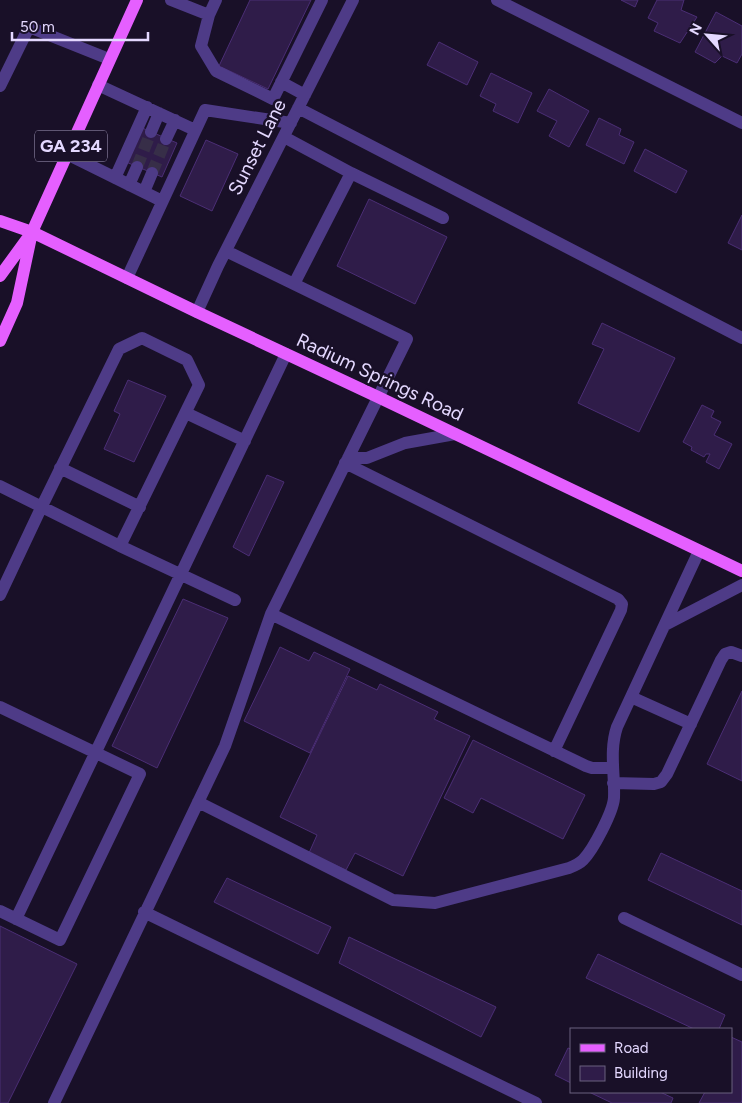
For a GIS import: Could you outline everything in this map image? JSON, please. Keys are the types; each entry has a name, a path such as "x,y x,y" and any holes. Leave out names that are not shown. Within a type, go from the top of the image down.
{"main road":[{"name":"GA 234","path":"0,341 16,304 32,232 137,0"},
{"name":"Radium Springs Road","path":"0,221 32,232 742,570"},
{"name":"GA 234","path":"0,276 32,232"}],"street":[{"path":"171,0 209,15"},
{"path":"216,0 209,15 201,46 216,71 273,99 322,0"},
{"name":"Sunset Lane","path":"197,312 353,0"},
{"path":"497,0 742,123"},
{"path":"0,86 30,27 109,60"},
{"path":"281,82 305,95"},
{"path":"98,85 195,130"},
{"path":"115,178 147,107"},
{"path":"298,108 742,338"},
{"path":"126,278 205,110 290,123"},
{"path":"151,132 159,113"},
{"path":"166,139 175,120"},
{"path":"284,137 351,173 443,218"},
{"path":"67,154 162,201"},
{"path":"129,185 137,167"},
{"path":"144,192 152,173"},
{"path":"294,284 351,173"},
{"path":"54,1103 225,746 271,614 407,339 226,251"},
{"path":"0,595 119,349 142,338 186,360 199,385 120,546"},
{"path":"16,919 286,354"},
{"path":"186,413 245,441"},
{"path":"347,461 367,458 404,443 455,434"},
{"path":"347,461 618,599 622,604 621,610 554,751"},
{"path":"60,468 140,507"},
{"path":"0,486 120,546 235,600"},
{"path":"198,802 393,900 435,903 569,868 581,862 591,851 612,810 614,799 612,746 616,727 699,551"},
{"path":"665,625 742,586"},
{"path":"271,614 586,766 592,768 613,768"},
{"path":"613,783 654,784 661,782 667,774 721,660 725,654 731,652 742,656"},
{"path":"631,697 691,724"},
{"path":"0,707 140,774 60,940 0,911"},
{"path":"144,912 536,1103"},
{"path":"624,918 742,975"}],"building":[{"path":"250,0 311,0 268,89 219,66"},
{"path":"621,0 638,0 635,7"},
{"path":"657,0 684,0 681,10 697,17 680,43 654,31 658,23 648,18"},
{"path":"716,12 742,26 742,54 737,63 722,56 715,63 695,52"},
{"path":"439,42 478,62 467,85 427,65"},
{"path":"491,73 532,93 518,123 493,111 496,104 480,96"},
{"path":"549,89 589,111 569,147 549,136 557,121 537,111"},
{"path":"599,118 621,129 619,135 634,142 624,164 586,145"},
{"path":"140,127 177,143 162,177 126,162"},
{"path":"206,140 238,154 212,211 180,196"},
{"path":"645,149 687,171 676,193 634,171"},
{"path":"369,199 447,237 415,304 337,266"},
{"path":"742,215 742,250 728,243"},
{"path":"602,323 675,358 639,432 578,403 604,349 592,344"},
{"path":"128,380 166,396 134,462 104,449 120,414 114,411"},
{"path":"702,405 714,411 711,417 721,422 714,435 732,444 719,469 706,462 710,454 706,454 704,457 691,450 692,447 683,442"},
{"path":"267,475 284,482 249,556 233,547"},
{"path":"183,599 228,618 157,768 112,746"},
{"path":"280,647 309,661 314,652 350,669 310,753 244,721"},
{"path":"348,676 377,690 380,684 438,712 434,719 470,736 403,876 355,853 346,870 309,853 317,835 280,817"},
{"path":"742,691 742,781 707,764"},
{"path":"473,740 585,795 563,839 481,798 473,813 444,798"},
{"path":"661,853 742,891 742,925 648,880"},
{"path":"227,878 331,927 318,954 214,902"},
{"path":"0,926 77,964 8,1103 0,1103"},
{"path":"349,937 496,1007 481,1037 339,963"},
{"path":"598,954 725,1015 719,1028 692,1028 586,978"},
{"path":"732,1037 742,1042 741,1103 699,1103 704,1093 732,1093"},
{"path":"568,1048 570,1049 570,1082 555,1075"},
{"path":"591,1093 662,1093 673,1098 671,1103 612,1103"}],"tunnel":[{"path":"137,167 151,132"},
{"path":"152,173 166,139"}]}
